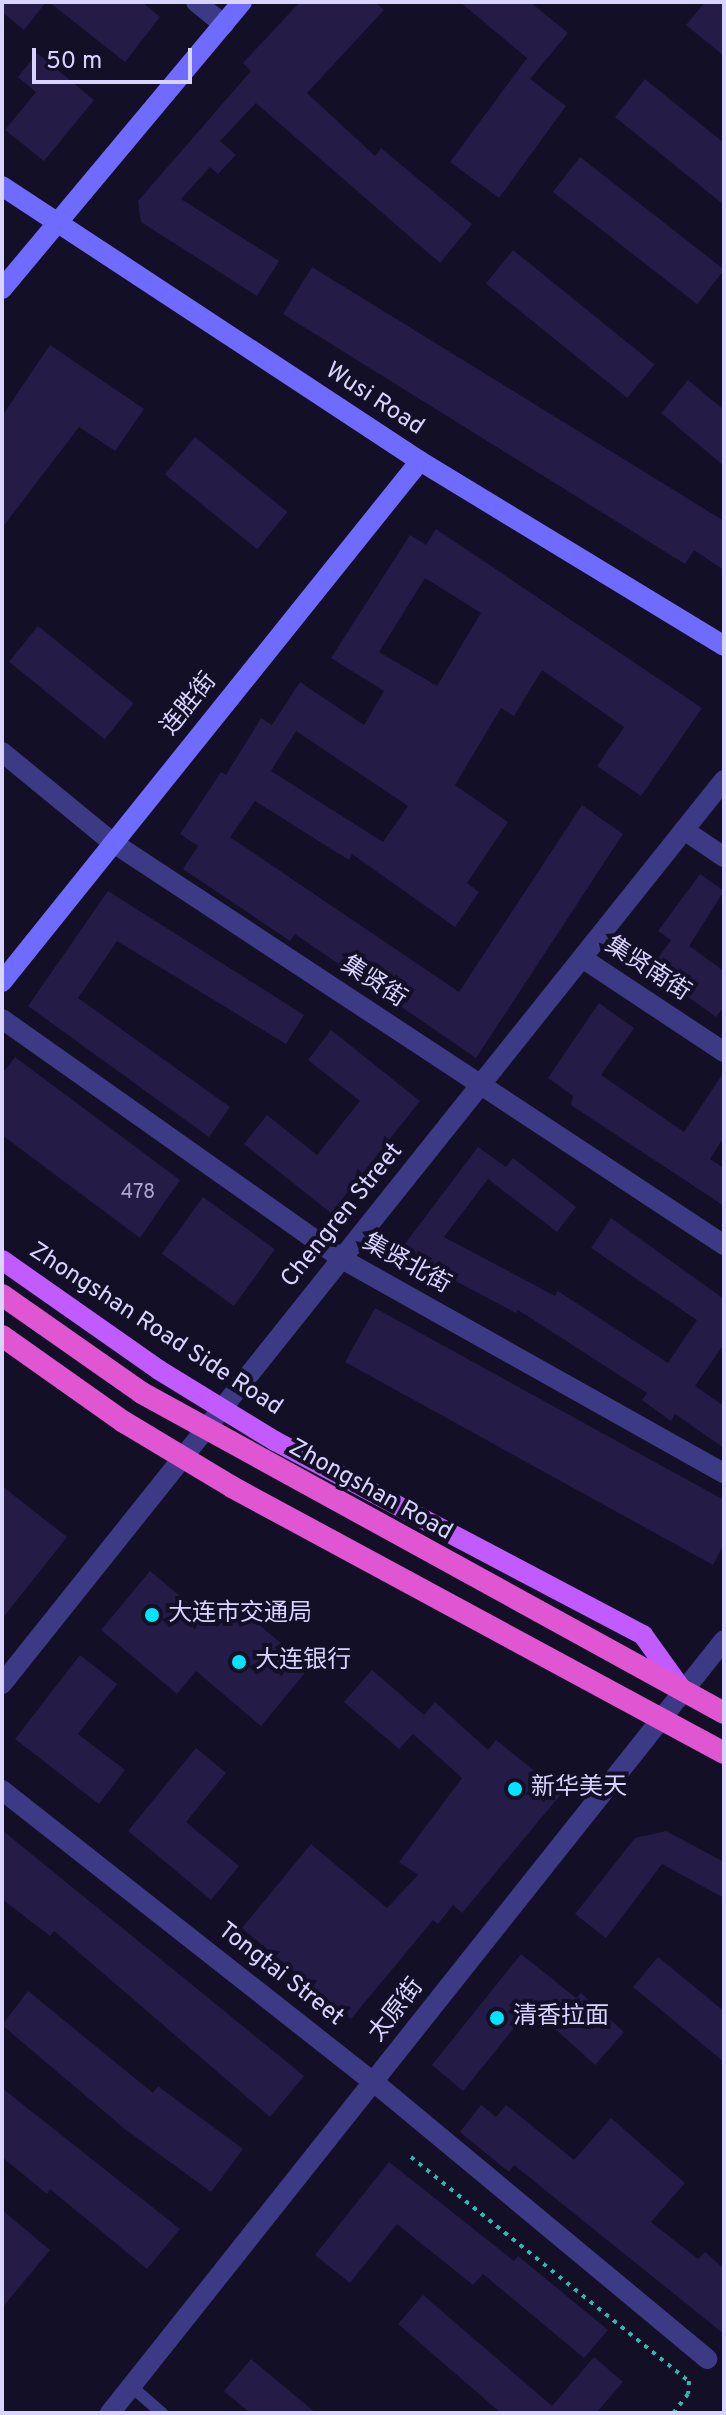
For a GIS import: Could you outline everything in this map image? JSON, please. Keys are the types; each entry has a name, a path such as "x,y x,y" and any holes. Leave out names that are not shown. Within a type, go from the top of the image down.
{"highway":[{"name":"Zhongshan Road","path":"2,1295 142,1393 724,1713"},
{"path":"2,1336 183,1457 724,1753"}],"main road":[{"path":"2,289 242,2"},
{"name":"Wusi Road","path":"2,186 420,461 724,646"},
{"name":"连胜街","path":"2,982 420,461"},
{"name":"Zhongshan Road Side Road","path":"2,1260 222,1408 643,1635 683,1691"}],"street":[{"path":"196,2 224,25"},
{"name":"集贤街","path":"2,752 112,842 724,1245"},
{"name":"Chengren Street","path":"2,1684 724,780"},
{"path":"684,830 724,857"},
{"name":"集贤南街","path":"582,958 724,1052"},
{"name":"集贤北街","path":"2,1019 342,1259 724,1473"},
{"name":"太原街","path":"110,2413 724,1640"},
{"name":"Tongtai Street","path":"2,1790 375,2083 707,2359"}],"lane":[{"path":"132,2387 162,2413"}],"path":[{"path":"411,2157 689,2381 688,2394 673,2413"}],"building":[{"path":"2,2 46,2 24,30 2,12"},
{"path":"49,2 142,2 160,17 125,62"},
{"path":"300,2 375,2 384,10 307,93 375,156 381,148 472,224 440,263 256,103 220,141 236,155 218,174 210,167 181,199 279,261 257,296 141,222 138,201 251,71 243,63"},
{"path":"460,2 530,2 568,33 530,79 566,106 499,198 450,162 527,58"},
{"path":"705,2 724,2 724,56 686,25"},
{"path":"37,53 94,100 44,161 5,130 36,92 18,77"},
{"path":"645,79 724,143 724,205 615,117"},
{"path":"580,157 724,270 697,304 553,192"},
{"path":"513,250 654,365 627,398 486,283"},
{"path":"312,267 724,521 724,570 694,550 685,564 283,314"},
{"path":"50,345 144,409 115,451 79,427 2,528 2,416"},
{"path":"688,380 724,410 724,466 661,413"},
{"path":"195,437 287,512 257,549 165,474"},
{"path":"436,529 702,708 641,796 597,766 624,727 542,670 514,716 501,708 455,785 508,822 467,883 479,892 455,927 352,854 349,860 255,801 230,837 459,992 582,805 623,834 476,1058 295,934 290,941 183,869 198,846 180,834 221,772 226,775 261,718 272,725 300,682 364,725 384,691 331,658 410,535 426,545","holes":["425,578 481,613 437,686 379,652","296,731 408,806 383,842 271,771"]},
{"path":"38,626 134,703 105,739 9,662"},
{"path":"700,874 724,891 689,946 724,971 724,1007 716,1017 650,969 671,940 658,931"},
{"path":"108,891 304,1015 286,1044 117,941 78,998 230,1107 209,1137 28,1006"},
{"path":"599,1003 634,1028 601,1075 684,1132 724,1072 724,1137 710,1159 724,1168 724,1206 571,1105 573,1096 548,1078"},
{"path":"331,1030 420,1101 331,1213 244,1144 267,1115 317,1155 360,1101 308,1060"},
{"path":"15,1057 180,1180 140,1238 2,1135 2,1074"},
{"path":"478,1147 506,1167 513,1158 576,1207 557,1232 488,1179 444,1237 555,1296 558,1291 668,1363 697,1320 591,1248 611,1218 724,1299 724,1344 695,1386 724,1406 724,1448 675,1414 671,1421 642,1400 647,1393 518,1310 516,1313 444,1275 404,1245"},
{"path":"203,1197 275,1249 234,1306 162,1254"},
{"path":"375,1308 724,1500 724,1544 713,1565 345,1362"},
{"path":"2,1486 67,1537 2,1619"},
{"path":"150,1571 217,1627 235,1605 310,1667 261,1726 196,1671 177,1694 101,1630"},
{"path":"80,1655 117,1684 78,1734 125,1770 99,1804 15,1739"},
{"path":"372,1670 424,1715 435,1702 488,1750 496,1740 562,1793 462,1913 453,1905 438,1924 433,1920 351,2019 242,1928 311,1844 387,1908 418,1875 399,1862 462,1778 413,1734 399,1749 344,1702"},
{"path":"196,1748 226,1773 186,1822 239,1866 211,1900 128,1831"},
{"path":"2,1830 304,2076 270,2117 54,1931 50,1936 2,1899"},
{"path":"666,1831 724,1862 724,1898 662,1864 606,1938 575,1914 635,1838"},
{"path":"521,1954 576,1998 581,1993 624,2032 595,2065 531,2007 463,2091 432,2065"},
{"path":"658,1957 724,2011 724,2062 633,1987"},
{"path":"28,1991 153,2093 158,2086 243,2149 211,2192 126,2130 2,2025"},
{"path":"2,2088 180,2229 147,2269 50,2189 47,2194 2,2157"},
{"path":"481,2105 496,2117 506,2105 574,2160 611,2118 685,2183 651,2222 698,2259 705,2252 724,2269 724,2334 514,2165 509,2172 460,2132"},
{"path":"389,2162 514,2261 518,2256 608,2330 584,2358 483,2274 473,2285 397,2224 350,2283 315,2255"},
{"path":"2,2210 50,2250 2,2308"},
{"path":"423,2295 552,2406 594,2357 623,2382 596,2413 501,2413 398,2324"},
{"path":"251,2359 316,2413 250,2413 224,2391"}],"place":[{"name":"大连市交通局","path":"152,1615"},
{"name":"大连银行","path":"239,1662"},
{"name":"新华美天","path":"515,1789"},
{"name":"清香拉面","path":"497,2018"}]}
